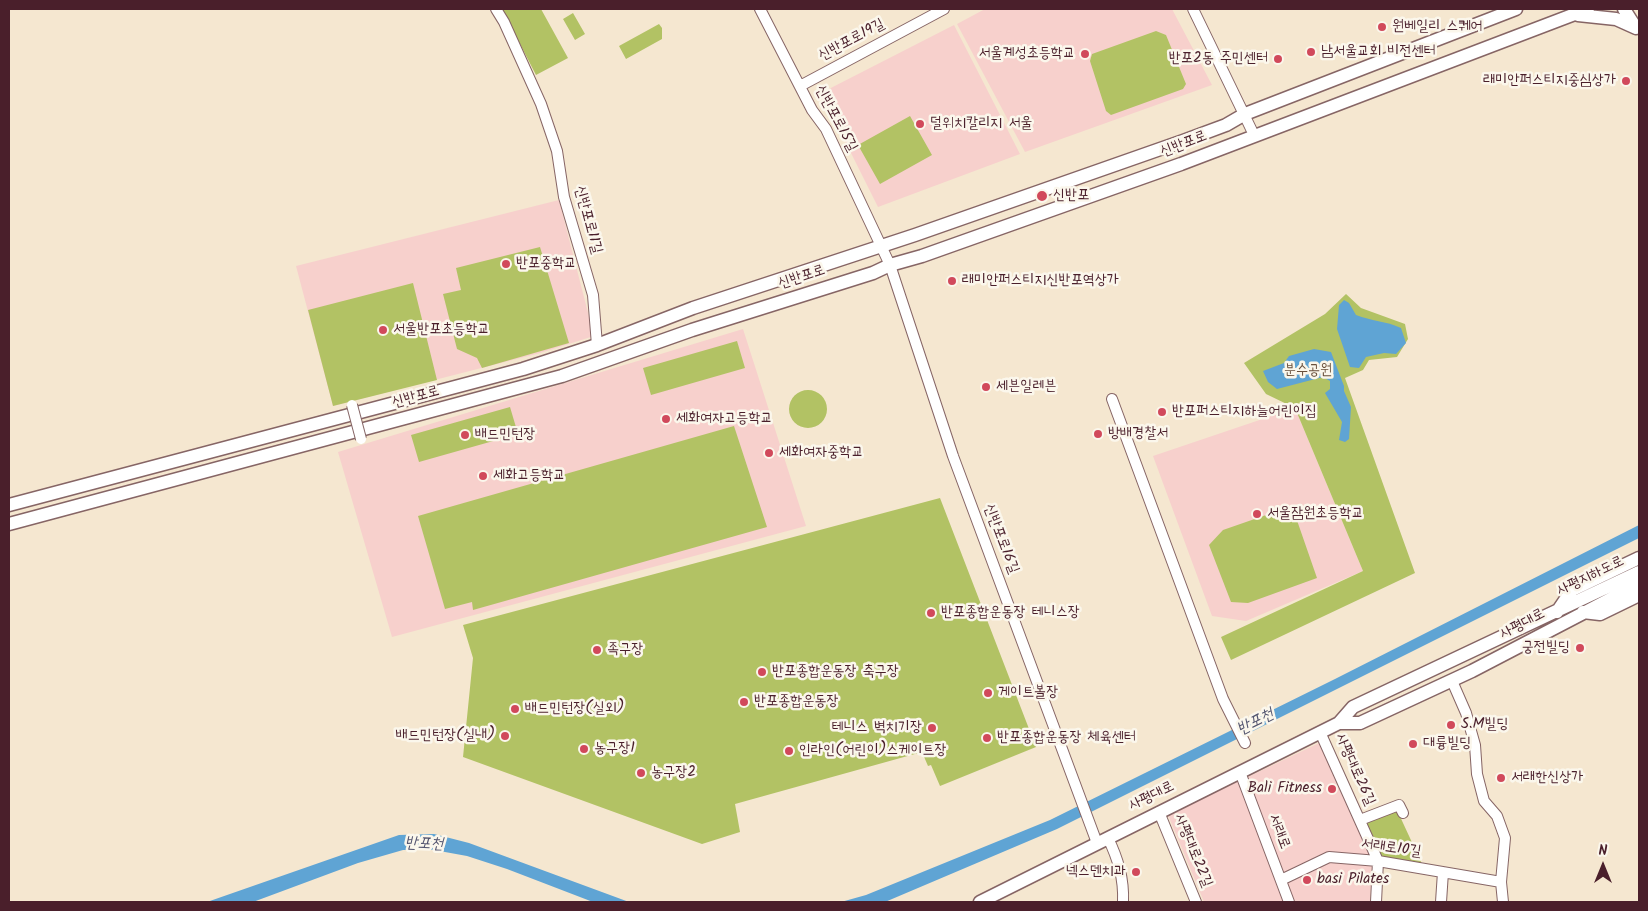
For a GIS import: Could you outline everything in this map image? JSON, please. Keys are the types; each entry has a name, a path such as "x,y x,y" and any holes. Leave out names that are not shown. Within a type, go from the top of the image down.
{"main road":[{"name":"신반포로","path":"9,506 523,369 597,345 693,308 1183,141 1226,125 1245,114 1516,9"},
{"name":"신반포로","path":"9,524 562,376 692,330 922,256 1254,135 1588,9"},
{"path":"1624,9 1638,30"},
{"path":"1572,14 1616,20 1638,30"},
{"path":"1558,612 1572,590 1639,558"},
{"name":"사평지하도로","path":"1558,612 1639,572"},
{"name":"사평지하도로","path":"1583,612 1639,584"},
{"name":"사평대로","path":"1339,723 1360,723 1452,681 1583,612 1600,614 1639,594"},
{"name":"사평대로","path":"980,902 1339,723 1353,707 1558,612"}],"street":[{"name":"신반포로11길","path":"496,9 504,22 541,104 557,151 564,197 593,295 597,345"},
{"name":"신반포로15길","path":"760,9 812,110 826,129 880,245"},
{"name":"신반포로19길","path":"800,86 944,9"},
{"path":"1193,9 1254,135"},
{"name":"신반포로16길","path":"880,245 890,265 953,456 1087,816 1102,840 1118,858 1124,883 1123,902"},
{"path":"1112,399 1225,702 1244,743"},
{"path":"352,405 361,439"},
{"path":"1452,681 1466,713 1475,745 1477,774 1484,801 1497,816 1505,838 1501,882 1503,902"},
{"name":"사평대로26길","path":"1320,732 1378,861 1376,902"},
{"name":"서래로","path":"1240,772 1289,902"},
{"name":"사평대로26길","path":"1360,820 1399,805 1403,813"},
{"name":"사평대로22길","path":"1159,812 1196,902"},
{"name":"서래로10길","path":"1280,880 1329,857 1378,861 1501,882"},
{"path":"1440,902 1443,872"}],"shaded area":[{"name":"서울계성초등학교","path":"985,9 1172,9 1212,85 1025,152 957,24"},
{"name":"덜위치칼리지 서울","path":"954,25 1020,154 878,207 821,93"},
{"path":"559,200 594,336 540,353 333,406 296,266"},
{"path":"743,329 806,526 392,637 338,452"},
{"name":"서울잠원초등학교","path":"1295,408 1363,571 1246,621 1212,616 1153,456"},
{"path":"1319,743 1369,853 1372,865 1370,902 1204,902 1168,815"}],"green space":[{"path":"502,9 541,9 568,58 536,75"},
{"path":"573,13 585,34 575,40 563,19"},
{"path":"659,24 662,28 662,39 626,59 619,46"},
{"path":"1156,31 1166,35 1186,84 1183,89 1111,115 1106,111 1090,61 1092,54"},
{"path":"910,116 932,155 880,184 858,145"},
{"path":"540,247 569,343 482,368 477,358 457,349 443,294 461,290 456,268"},
{"path":"413,283 437,380 333,406 308,310"},
{"name":"분수공원","path":"1346,294 1361,308 1405,324 1408,339 1397,357 1369,360 1363,370 1345,378 1415,573 1231,660 1221,637 1363,571 1295,408 1266,394 1244,363 1325,314"},
{"path":"737,341 745,368 651,395 643,368"},
{"path":"808,390 821,396 827,409 821,422 808,428 795,422 789,409 795,396"},
{"name":"배드민턴장","path":"510,407 518,434 419,462 411,435"},
{"path":"734,426 767,527 473,610 472,602 445,609 418,516"},
{"name":"반포종합운동장","path":"940,498 1036,747 940,786 931,765 928,766 922,752 735,804 740,832 702,844 463,757 473,658 463,625"},
{"path":"1292,506 1317,578 1248,603 1231,602 1209,545 1223,530"},
{"path":"1397,810 1422,864 1381,857 1365,823"}],"water":[{"path":"1344,300 1349,303 1356,315 1401,328 1406,343 1396,354 1384,353 1366,357 1359,368 1350,367 1337,329 1339,305"},
{"path":"1314,349 1331,352 1351,407 1349,439 1345,442 1339,440 1342,422 1325,393 1330,389 1330,381 1323,377 1277,389 1268,382 1263,371 1284,363 1289,356"},
{"name":"반포천","path":"1639,525 1639,538 1057,829 885,902 841,902 866,895 1050,820 1335,679"},
{"name":"반포천","path":"434,834 469,843 629,902 593,902 507,869 467,856 434,850 403,850 358,863 253,902 207,902 399,835"}],"place":[{"name":"원베일리 스퀘어","path":"1382,27"},
{"name":"남서울교회 비전센터","path":"1311,52"},
{"name":"서울계성초등학교","path":"1085,54"},
{"name":"반포2동 주민센터","path":"1278,59"},
{"name":"래미안퍼스티지중심상가","path":"1626,81"},
{"name":"덜위치칼리지 서울","path":"920,124"},
{"name":"신반포","path":"1042,196"},
{"name":"반포중학교","path":"506,264"},
{"name":"래미안퍼스티지신반포역상가","path":"952,281"},
{"name":"서울반포초등학교","path":"383,330"},
{"name":"세븐일레븐","path":"986,387"},
{"name":"반포퍼스티지하늘어린이집","path":"1162,412"},
{"name":"세화여자고등학교","path":"666,419"},
{"name":"방배경찰서","path":"1098,434"},
{"name":"배드민턴장","path":"465,435"},
{"name":"세화여자중학교","path":"769,453"},
{"name":"세화고등학교","path":"483,476"},
{"name":"서울잠원초등학교","path":"1257,514"},
{"name":"반포종합운동장 테니스장","path":"931,613"},
{"name":"궁전빌딩","path":"1580,648"},
{"name":"족구장","path":"597,650"},
{"name":"반포종합운동장 축구장","path":"762,672"},
{"name":"게이트볼장","path":"988,693"},
{"name":"반포종합운동장","path":"744,702"},
{"name":"배드민턴장(실외)","path":"515,709"},
{"name":"S.M빌딩","path":"1451,725"},
{"name":"테니스 벽치기장","path":"932,728"},
{"name":"배드민턴장(실내)","path":"505,736"},
{"name":"반포종합운동장 체육센터","path":"987,738"},
{"name":"대륭빌딩","path":"1413,744"},
{"name":"농구장1","path":"584,749"},
{"name":"인라인(어린이)스케이트장","path":"789,751"},
{"name":"농구장2","path":"641,773"},
{"name":"서래한신상가","path":"1501,778"},
{"name":"Bali Fitness","path":"1332,789"},
{"name":"넥스덴치과","path":"1136,872"},
{"name":"basi Pilates","path":"1307,880"}]}
